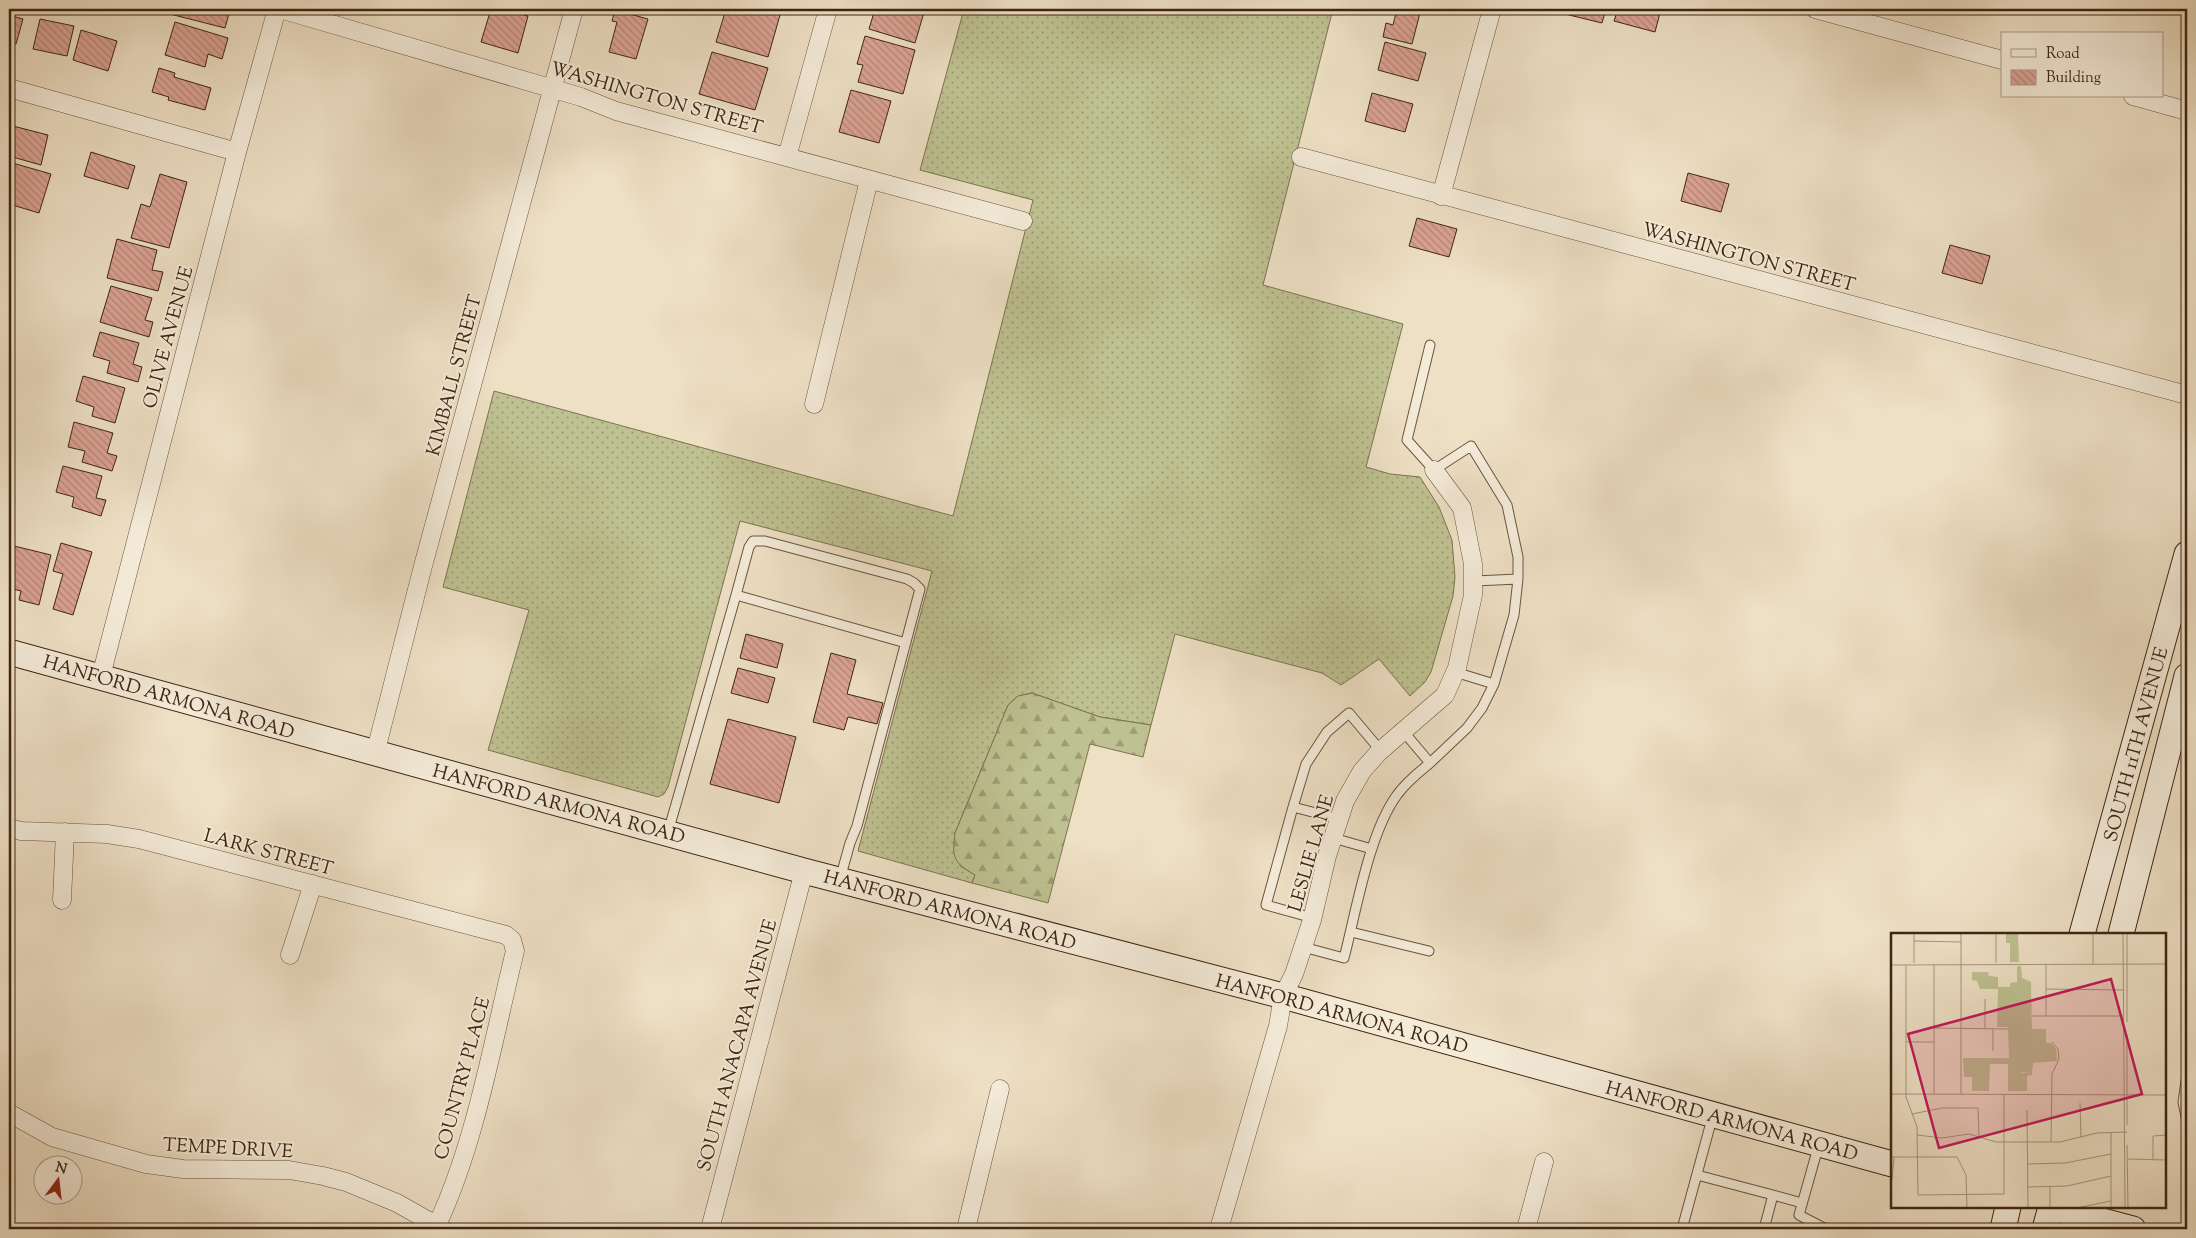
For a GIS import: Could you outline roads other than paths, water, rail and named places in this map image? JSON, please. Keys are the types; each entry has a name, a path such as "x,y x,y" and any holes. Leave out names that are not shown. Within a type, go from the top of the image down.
{"main road":[{"name":"SOUTH 11TH AVENUE","path":"2082,933 2187,554"},
{"name":"HANFORD ARMONA ROAD","path":"9,652 102,676 375,754 668,832 804,871 1284,996 1891,1164"},
{"name":"SOUTH 11TH AVENUE","path":"2121,933 2187,676"},
{"path":"2003,1229 2008,1208"},
{"path":"2045,1229 2050,1208"},
{"path":"2054,1208 2133,1229"}],"street":[{"name":"WASHINGTON STREET","path":"278,9 581,97 616,111 1023,221"},
{"name":"OLIVE AVENUE","path":"102,676 237,152 278,9"},
{"name":"KIMBALL STREET","path":"375,754 574,9"},
{"path":"787,157 828,9"},
{"path":"1441,196 1492,9"},
{"path":"1815,9 2001,60"},
{"path":"9,88 237,152"},
{"path":"2140,98 2187,111"},
{"name":"WASHINGTON STREET","path":"1301,157 2187,395"},
{"path":"814,404 869,180"},
{"name":"LESLIE LANE","path":"1219,1229 1278,1026 1284,996 1313,918 1344,801 1362,771 1381,751 1441,699 1455,672 1474,581 1473,564 1462,508 1434,470"},
{"name":"LARK STREET","path":"9,828 22,831 107,834 139,839 506,935 512,940"},
{"path":"62,900 65,832"},
{"name":"SOUTH ANACAPA AVENUE","path":"710,1229 804,871"},
{"path":"290,955 313,884"},
{"name":"COUNTRY PLACE","path":"440,1227 479,1098 515,951 512,940"},
{"path":"966,1229 1000,1089"},
{"name":"TEMPE DRIVE","path":"9,1113 59,1140 146,1164 183,1169 289,1170 346,1182 397,1203 440,1227"},
{"path":"1526,1229 1544,1162"}],"lane":[{"path":"1303,948 1344,958 1372,849 1396,796 1415,775 1468,728 1482,708 1494,684 1514,615 1518,579 1518,557 1507,504 1472,446 1434,470 1407,440 1430,345"},
{"path":"668,832 749,547 753,540 765,541 907,579 920,589 857,826 850,843 840,880"},
{"path":"1474,581 1518,579"},
{"path":"736,595 906,642"},
{"path":"1455,672 1494,684"},
{"path":"1313,918 1266,905 1306,764 1326,732 1349,714 1381,751"},
{"path":"1403,730 1430,763"},
{"path":"1293,807 1339,819"},
{"path":"1333,838 1372,849"},
{"path":"1351,932 1429,951"},
{"path":"2187,1074 2183,1102 2187,1121"},
{"path":"1682,1229 1713,1115"},
{"path":"1819,1144 1799,1215 1824,1229"},
{"path":"1697,1175 1733,1190 1773,1195 1802,1203"},
{"path":"1764,1229 1773,1195"}]}
